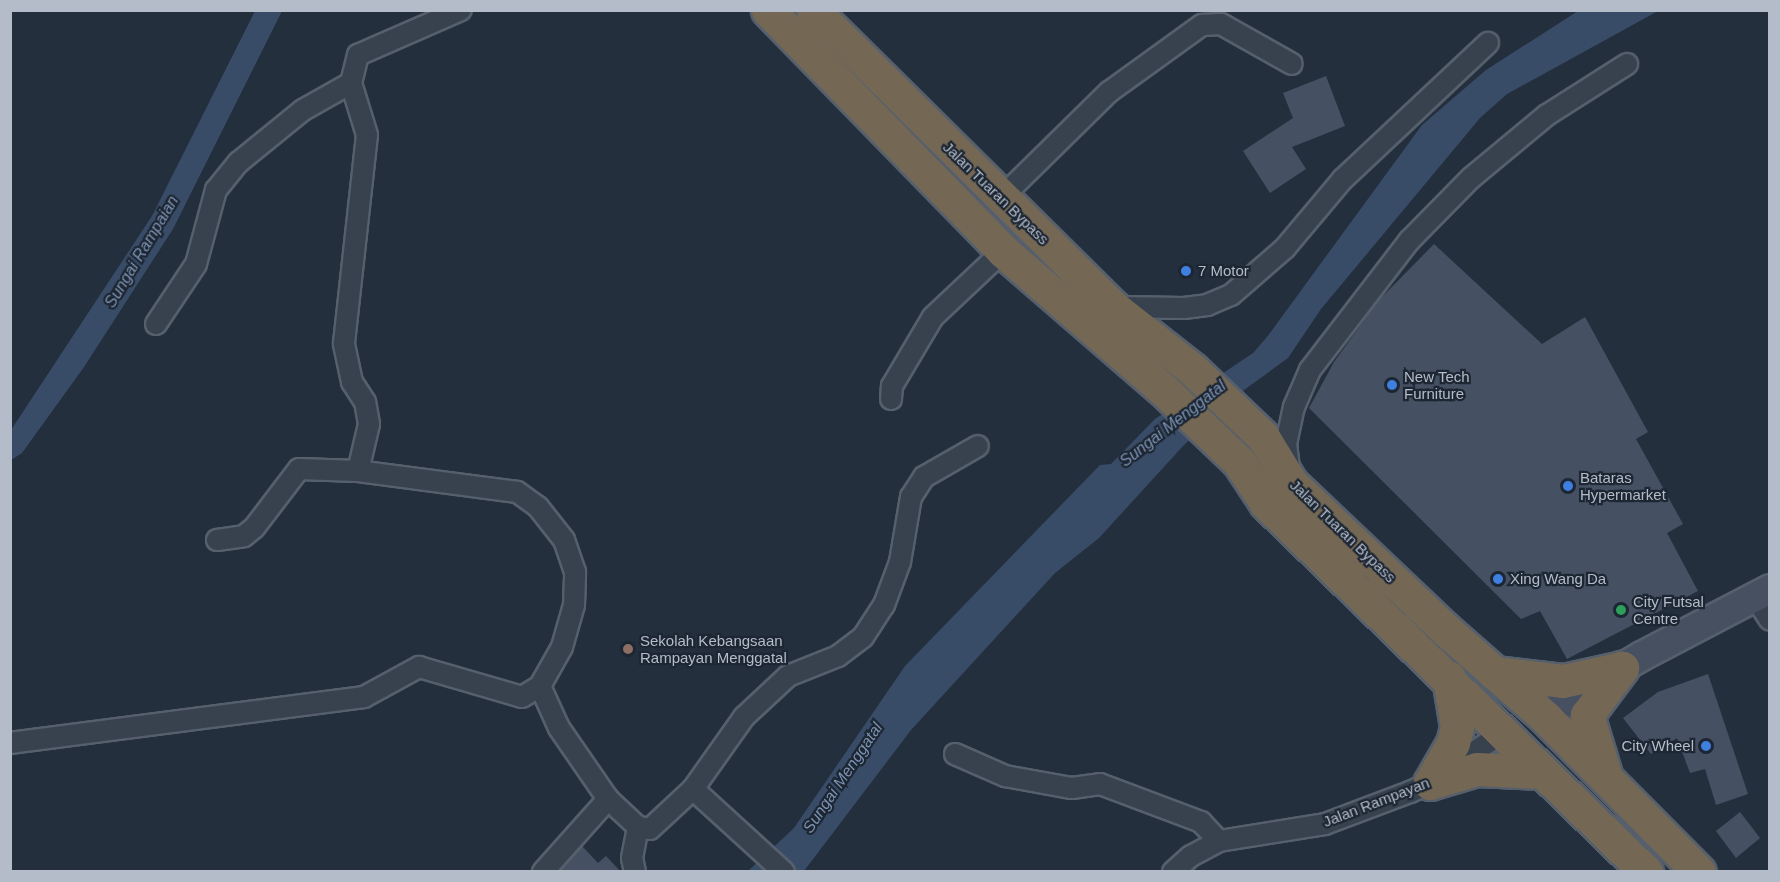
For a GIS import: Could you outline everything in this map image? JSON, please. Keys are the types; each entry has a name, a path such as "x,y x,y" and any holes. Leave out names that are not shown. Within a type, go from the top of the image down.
{"highway":[{"path":"768,10 1003,251 1170,395 1239,462 1266,503 1449,678 1541,772 1646,872"},
{"name":"Jalan Tuaran Bypass","path":"813,10 1113,307 1193,370 1263,437 1291,483 1492,673 1546,718 1699,872"},
{"path":"1492,673 1563,681 1622,668"},
{"path":"1609,783 1590,734 1587,715 1622,668"},
{"path":"1430,783 1453,743 1457,727 1449,678"},
{"path":"1546,718 1549,744 1557,764 1665,872"},
{"path":"1430,783 1477,769 1541,772"}],"street":[{"path":"358,471 369,424 365,402 352,382 344,343 367,135 351,83 358,55 461,10"},
{"path":"1002,197 1109,92 1202,25 1221,24 1292,64"},
{"path":"1113,307 1184,308 1231,295 1285,248 1343,179 1488,43"},
{"path":"1291,483 1286,444 1294,407 1310,370 1365,295 1409,241 1472,178 1547,115 1627,64"},
{"path":"156,324 196,264 216,190 239,162 303,111 351,83"},
{"path":"891,399 892,386 933,317 1003,251"},
{"path":"540,686 559,728 608,799 638,827 650,829 693,789 744,717 788,676 838,656 863,637 884,605 900,562 911,497 924,477 978,446"},
{"path":"10,743 364,697 419,667 522,697 540,686 562,646 574,605 575,572 564,540 538,507 517,492 358,471 299,469 254,528 244,536 217,540"},
{"path":"1546,718 1622,668 1765,602"},
{"name":"Jalan Rampayan","path":"1173,872 1191,856 1219,841 1325,824 1430,783 1503,732"},
{"path":"955,754 1005,776 1072,788 1100,784 1201,822 1219,841"},
{"path":"693,789 784,872"},
{"path":"543,872 608,799"},
{"path":"635,872 632,858 638,827"}],"water":[{"name":"Sungai Rampaian","path":"255,11 282,11 173,229 84,367 22,453 11,460 11,430 152,216"},
{"name":"Sungai Menggatal","path":"1578,11 1658,11 1507,94 1480,118 1321,309 1288,358 1233,398 1183,446 1099,538 1055,573 911,730 804,871 747,872 794,828 905,666 1100,465 1111,464 1155,419 1253,353 1422,125 1486,70"}],"building":[{"path":"1326,76 1345,126 1292,147 1306,169 1270,193 1243,151 1293,118 1283,93"},
{"path":"1434,244 1542,344 1585,317 1648,432 1636,439 1683,524 1667,533 1698,591 1567,659 1540,611 1521,619 1309,408 1334,362 1378,301"},
{"name":"City Wheel","path":"1708,674 1748,794 1716,805 1705,769 1690,773 1677,738 1651,754 1623,718 1658,692"},
{"path":"1740,812 1760,838 1736,858 1716,831"},
{"path":"582,846 598,863 606,856 621,872 560,872"}],"place":[{"name":"7 Motor","path":"1186,271"},
{"name":"New Tech Furniture","path":"1392,385"},
{"name":"Bataras Hypermarket","path":"1568,486"},
{"name":"Xing Wang Da","path":"1498,579"},
{"name":"City Futsal Centre","path":"1621,610"},
{"name":"Sekolah Kebangsaan Rampayan Menggatal","path":"628,649"},
{"name":"City Wheel","path":"1706,746"}]}
